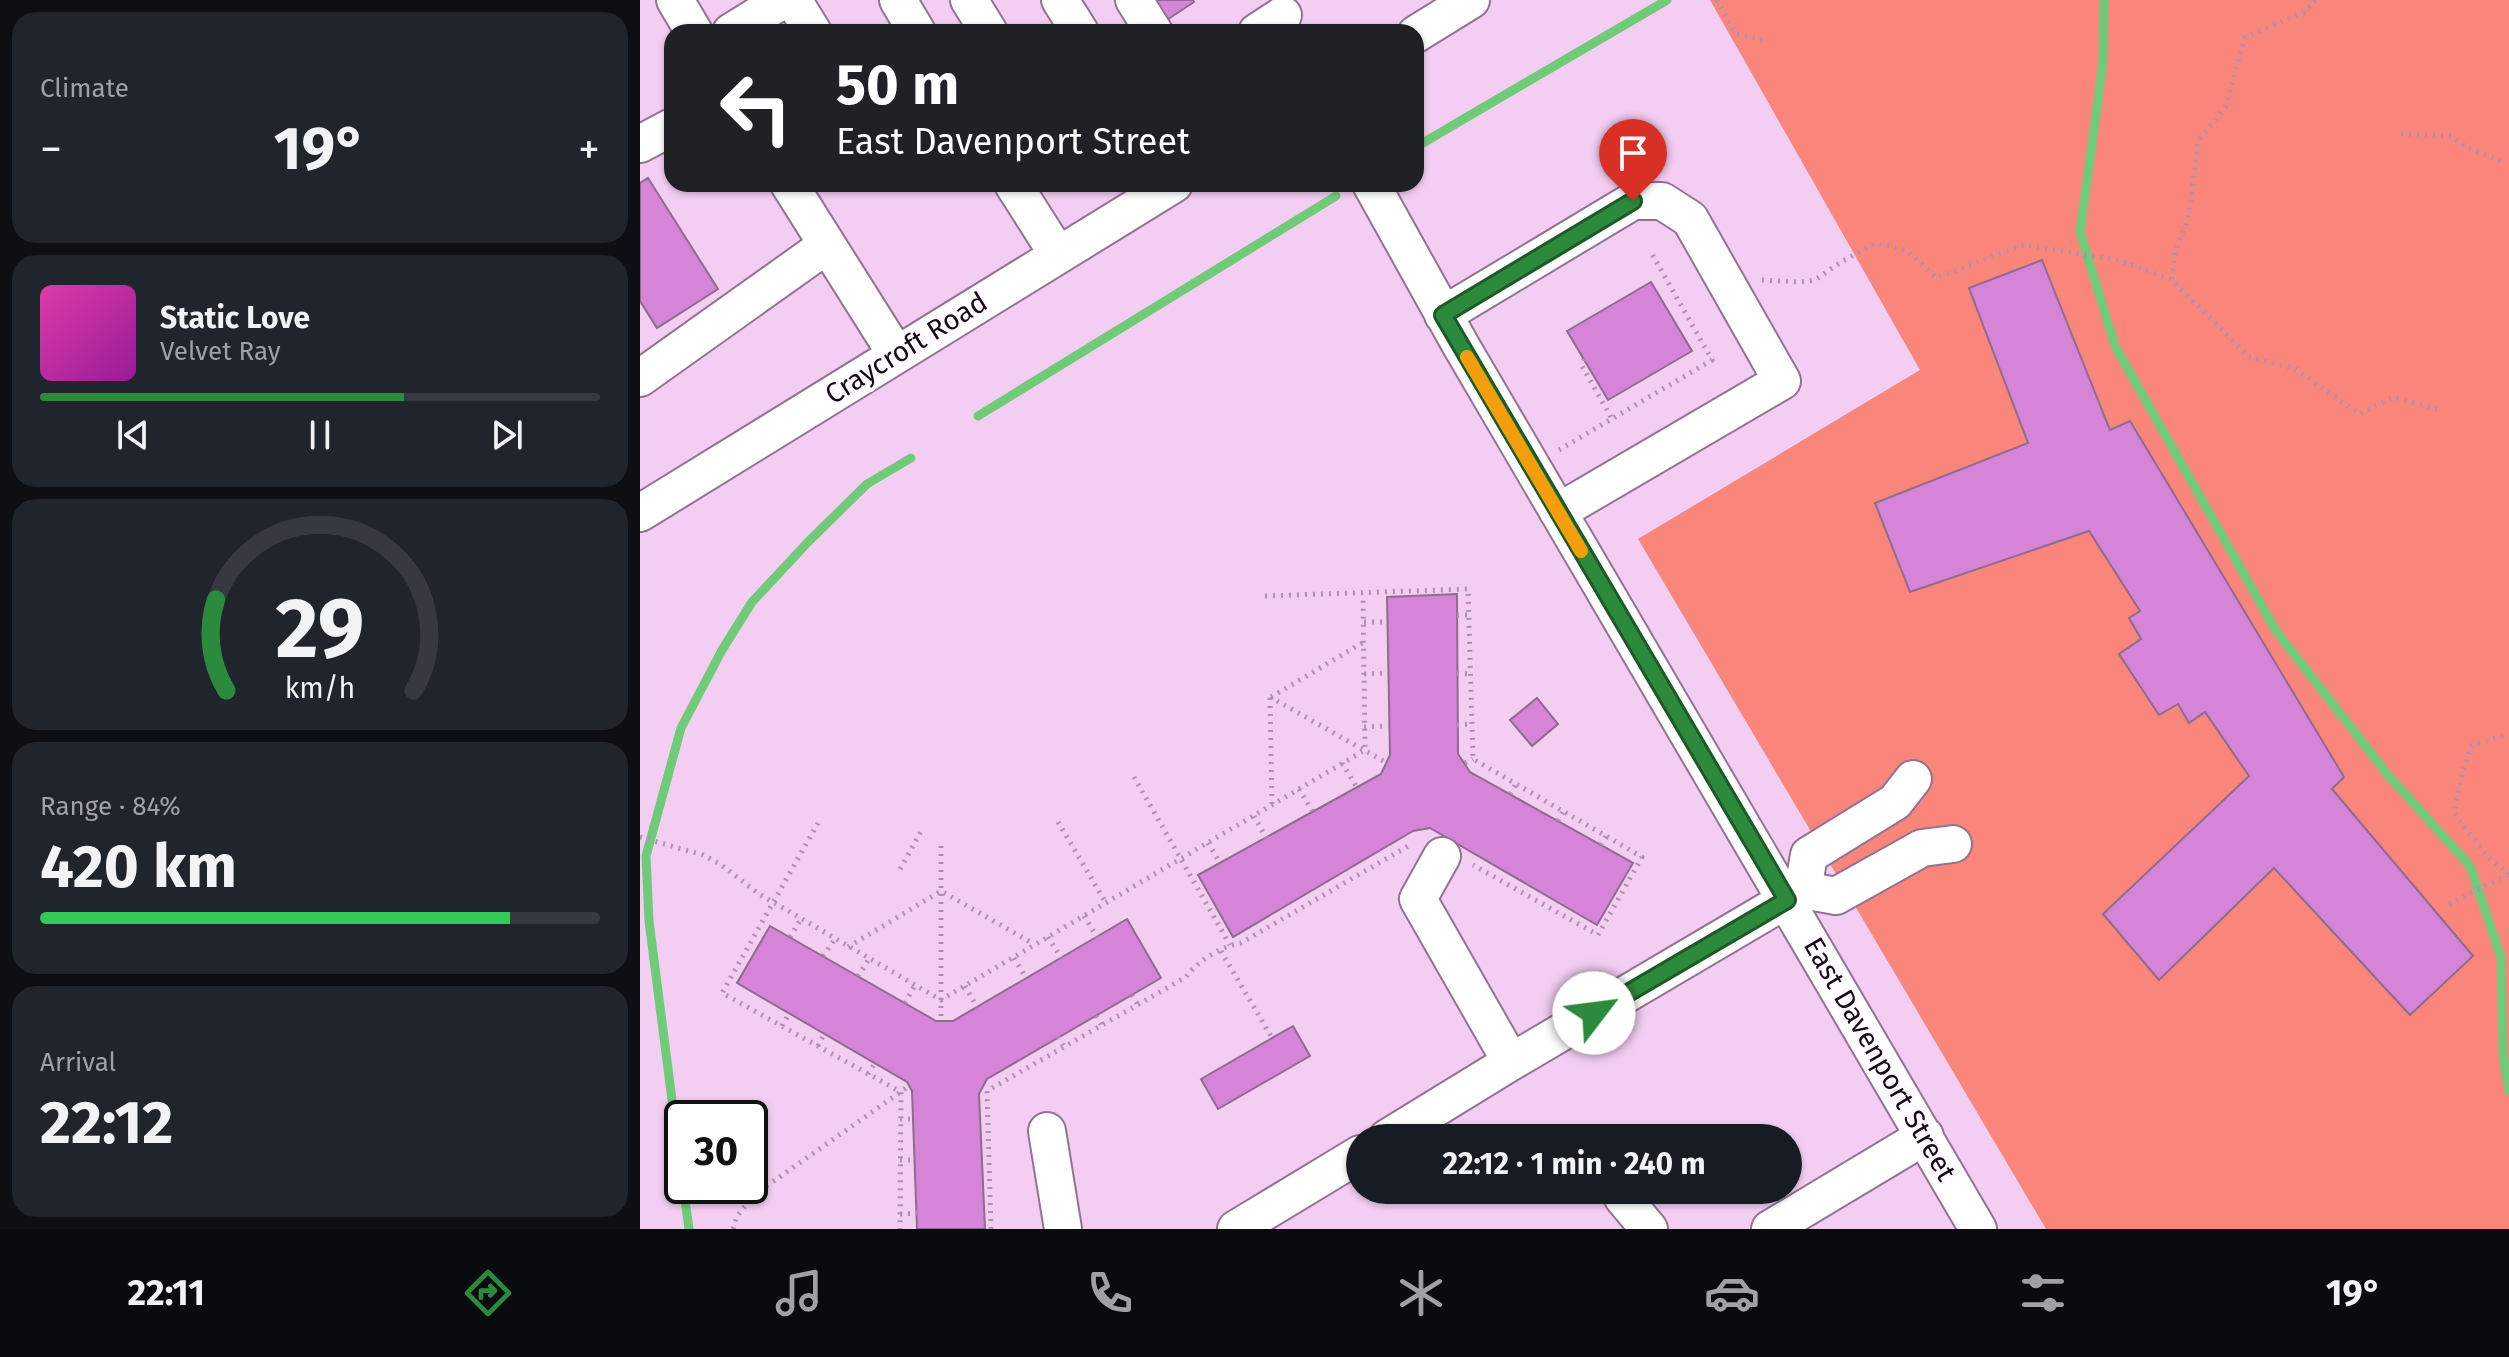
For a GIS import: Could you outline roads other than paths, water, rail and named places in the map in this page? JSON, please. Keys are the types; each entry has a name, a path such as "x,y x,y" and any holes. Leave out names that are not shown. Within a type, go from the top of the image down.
{"street":[{"path":"675,0 689,24"},
{"path":"744,24 783,0"},
{"path":"793,0 808,24"},
{"path":"898,0 912,24"},
{"path":"969,0 984,24"},
{"path":"1060,0 1075,24"},
{"path":"1134,0 1149,24"},
{"path":"1424,29 1471,0"},
{"path":"640,144 664,131"},
{"path":"794,192 896,354"},
{"path":"1018,192 1058,255"},
{"name":"Craycroft Road","path":"640,513 1161,192"},
{"name":"East Davenport Street","path":"1375,192 1558,512 1795,895 1978,1229"},
{"path":"1443,315 1633,201 1662,201 1690,219 1782,381 1558,512"},
{"path":"640,378 827,245"},
{"path":"1795,895 1809,855 1895,802 1913,779"},
{"path":"1410,1124 1795,895 1836,896 1922,848 1953,844"},
{"path":"1438,854 1418,899 1511,1062"},
{"path":"1047,1131 1063,1229"},
{"path":"1770,1229 1925,1136"},
{"path":"1236,1229 1346,1162"},
{"path":"1628,1204 1649,1229"}],"waterway":[{"path":"1424,142 1667,0"},
{"path":"2104,0 2103,62 2080,232 2115,346 2276,631 2388,775 2470,866 2501,957 2503,1055 2509,1091"},
{"path":"978,416 1336,196"},
{"path":"672,1100 649,921 646,856 681,728 722,650 752,602 867,484 911,458"},
{"path":"686,1204 689,1229"}]}
